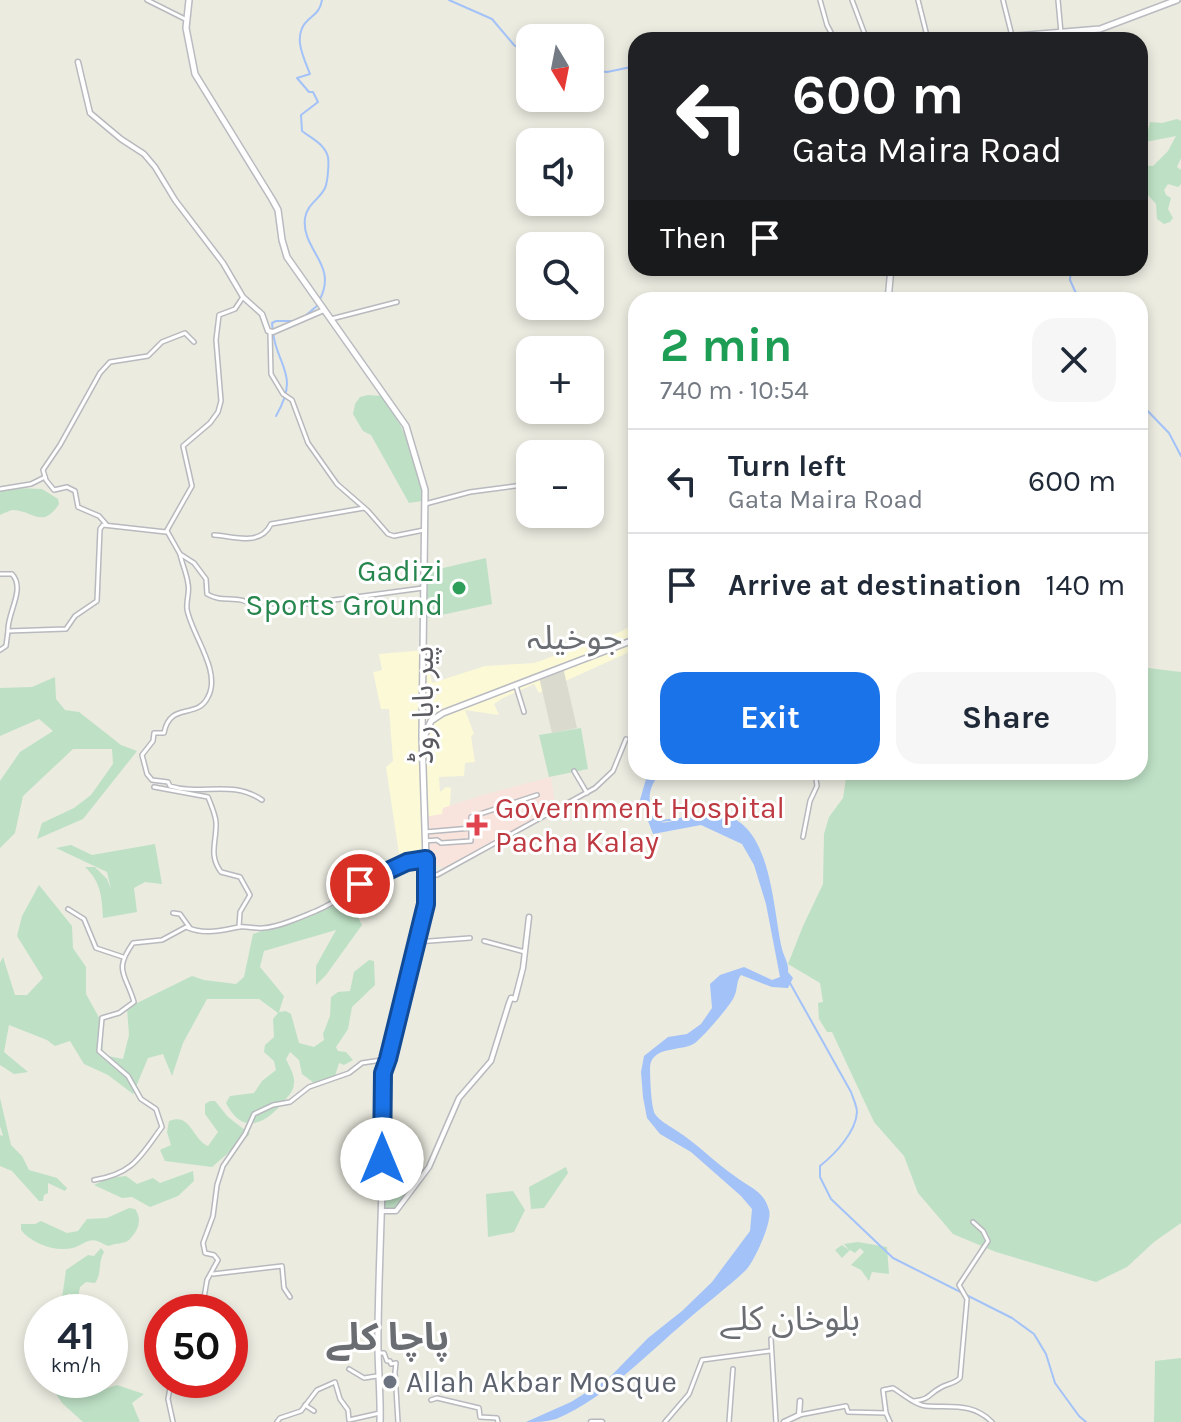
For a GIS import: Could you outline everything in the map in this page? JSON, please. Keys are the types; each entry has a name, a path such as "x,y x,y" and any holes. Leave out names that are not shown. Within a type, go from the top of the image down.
{"main road":[{"name":"پیر بابا روڈ","path":"189,0 185,19 195,74 278,210 287,257 406,426 425,490 422,742 426,904 383,1073 380,1422"},
{"path":"1071,32 1110,28 1177,0"},
{"path":"422,742 435,717 628,642"},
{"path":"422,712 435,717"}],"street":[{"path":"147,0 185,19"},
{"path":"820,0 831,32"},
{"path":"852,0 864,32"},
{"path":"918,0 926,32"},
{"path":"1003,0 1011,32"},
{"path":"1058,0 1061,32"},
{"path":"78,62 90,113 143,153 155,167 175,200 223,263 243,297 262,314 270,332 271,374 283,394 289,396 303,424 304,435 318,459 337,484 388,534 394,536 424,530"},
{"path":"167,531 192,486 183,446 210,423 221,401 216,340 219,315 235,309 243,297"},
{"path":"331,319 397,302"},
{"path":"270,332 324,310"},
{"path":"167,531 106,524 99,516 78,507 75,491 67,487 54,490 43,470 100,373 110,362 148,356 162,342 185,333 194,342"},
{"path":"0,489 31,484 45,477"},
{"path":"425,504 470,492 516,486"},
{"path":"214,535 257,538 268,532 271,524 364,508"},
{"path":"8,631 66,629 75,616 97,601 100,529 106,524"},
{"path":"167,531 180,554 189,585 187,611 205,653 211,688 207,700 190,711 172,716 165,723 164,733 154,733 153,741 142,755 147,774 152,780 168,782 181,790 240,788 262,800"},
{"path":"180,554 199,568 207,582 205,591 210,597 239,598 259,610 423,588"},
{"path":"0,574 12,574 17,582 17,597 11,609 6,646 0,650"},
{"path":"516,686 524,712"},
{"path":"427,881 429,872 437,875 587,793 613,771 626,739"},
{"path":"574,771 587,793"},
{"path":"803,837 816,780"},
{"path":"154,787 208,797 216,822 212,849 217,865 221,872 240,877 250,895 240,912 239,927"},
{"path":"425,841 471,841 473,816 537,795"},
{"path":"425,832 472,828"},
{"path":"437,840 441,831"},
{"path":"94,1180 120,1175 133,1165 162,1127 156,1109 141,1099 128,1076 98,1047 102,1018 119,1013 134,1002 122,974 123,957 133,943 162,940 186,927 212,933 239,927 267,928 316,911 372,876 407,862 426,859"},
{"path":"68,909 84,919 96,948 123,957"},
{"path":"173,913 180,914 190,928"},
{"path":"382,1211 396,1211 404,1203 429,1167 459,1098 491,1061 509,1003 511,998 515,999 529,917"},
{"path":"416,942 470,938"},
{"path":"484,941 525,952"},
{"path":"205,1294 218,1260 214,1255 205,1253 203,1247 213,1216 217,1185 223,1166 245,1134 254,1114 273,1105 290,1102 309,1087 349,1073 362,1063 388,1059"},
{"path":"914,1401 929,1398 940,1388 960,1378 967,1299 959,1285 988,1241 973,1222"},
{"path":"211,1274 281,1266 285,1272 284,1288 290,1297"},
{"path":"771,1339 776,1422"},
{"path":"665,1422 689,1394 702,1360 770,1351"},
{"path":"379,1353 384,1353 391,1364 396,1363 398,1422"},
{"path":"349,1369 364,1378 381,1376"},
{"path":"729,1422 733,1369"},
{"path":"277,1422 301,1411 317,1390 335,1382 340,1399 348,1410 349,1420 380,1413"},
{"path":"890,1422 883,1390 893,1388 923,1406 968,1408 982,1413 992,1422"},
{"path":"168,1398 173,1422"},
{"path":"431,1400 437,1398 479,1408 480,1417 497,1418 498,1422"},
{"path":"799,1415 800,1401"},
{"path":"305,1405 314,1411"},
{"path":"784,1422 799,1415 846,1406 848,1412 886,1413"},
{"path":"591,1422 602,1422"}],"shaded area":[{"path":"628,628 628,653 539,693 534,684 503,698 494,704 499,715 465,710 474,734 471,736 475,762 465,763 464,776 439,777 440,792 446,787 451,788 449,819 435,847 399,854 386,767 393,761 389,709 381,709 373,672 382,670 379,654 425,650 432,683 485,666 534,663"},
{"path":"563,667 577,728 552,733 539,677"},
{"name":"Government Hospital Pacha Kalay","path":"551,777 556,811 500,839 448,871 426,859 424,817 442,814 443,808 479,796"}],"green space":[{"path":"1177,119 1181,121 1181,158 1177,167 1181,170 1181,184 1178,187 1168,184 1164,190 1171,198 1168,209 1173,218 1164,224 1157,219 1156,204 1148,195 1148,166 1153,166 1168,151 1176,136 1148,141 1150,122"},
{"path":"383,396 397,419 415,461 422,501 409,503 371,435 363,431 353,414 360,397"},
{"path":"42,489 58,499 59,504 53,512 42,517 12,510 0,515 0,491"},
{"name":"Gadizi Sports Ground","path":"486,558 492,604 428,618 426,572"},
{"path":"1148,668 1181,672 1181,1223 1127,1267 1096,1282 996,1252 953,1234 918,1193 904,1156 874,1122 832,1032 827,1032 819,1019 818,1003 823,1002 820,983 788,964 823,884 824,834 829,817 843,798 846,780 1148,780"},
{"path":"55,677 56,699 65,710 79,712 121,745 137,751 83,819 37,839 42,823 74,808 91,795 113,764 112,749 73,749 23,796 15,833 0,848 0,781 20,752 53,731 39,719 0,736 0,688 32,687"},
{"path":"581,728 588,769 549,777 539,735"},
{"path":"155,844 162,884 145,882 134,888 137,912 103,918 100,890 85,867 95,867 107,879 111,889 107,872 56,848 71,845 92,855"},
{"path":"39,885 72,926 73,948 86,967 86,994 101,1021 103,1055 123,1059 129,1035 127,1008 192,976 236,984 244,977 253,934 352,900 362,925 316,985 316,966 336,930 264,951 260,967 284,996 279,1012 291,1014 299,1043 314,1047 324,1040 331,997 338,992 350,991 354,972 369,960 374,961 375,985 352,1007 348,1029 336,1047 353,1060 344,1065 339,1063 335,1076 314,1083 302,1074 299,1060 290,1052 286,1059 294,1080 290,1094 271,1115 255,1123 247,1123 233,1114 226,1103 230,1096 254,1093 262,1081 276,1070 274,1061 264,1052 265,1045 274,1037 273,1019 278,1013 259,999 207,999 183,1043 172,1076 163,1054 148,1058 133,1094 108,1075 84,1064 70,1041 55,1046 9,1025 4,1052 28,1072 14,1074 0,1065 0,963 3,957 15,995 27,995 43,978 17,936 22,916"},
{"path":"0,1098 11,1145 22,1156 29,1170 57,1178 67,1188 65,1191 48,1183 48,1193 43,1201 39,1201 12,1171 0,1166 0,1135 3,1136"},
{"path":"215,1101 228,1117 250,1134 212,1167 165,1161 160,1150 171,1145 167,1132 169,1121 176,1119 187,1123 208,1146 218,1132 205,1114 205,1104"},
{"path":"566,1167 568,1173 544,1208 531,1209 529,1187"},
{"path":"193,1171 194,1181 178,1196 150,1207 132,1197 122,1198 94,1185 109,1178 126,1176 137,1184 153,1178 160,1183"},
{"path":"403,1173 408,1184 406,1188 411,1190 399,1209 382,1211 382,1175"},
{"path":"513,1191 525,1210 514,1232 488,1237 486,1194"},
{"path":"129,1208 137,1213 137,1229 127,1241 109,1246 94,1240 73,1248 52,1248 31,1239 21,1230 21,1224 41,1221 67,1233 78,1231 87,1219 107,1218"},
{"path":"858,1242 887,1247 889,1274 872,1272 869,1281 861,1270 851,1265 864,1252 860,1248 855,1253 850,1250 842,1258 835,1250 842,1245 849,1250 844,1244"},
{"path":"101,1248 104,1252 95,1283 86,1282 80,1287 79,1294 63,1294 66,1270 88,1255 94,1256"},
{"path":"1181,1358 1181,1422 1154,1422 1155,1361"},
{"path":"128,1389 144,1394 132,1403 140,1422 83,1422 59,1398 128,1398"}],"water":[{"path":"646,780 656,780 650,803 660,822 711,814 727,816 742,824 753,837 768,873 782,949 788,972 793,978 788,988 772,987 741,975 732,1001 704,1035 689,1046 656,1055 650,1067 655,1114 760,1194 769,1210 768,1223 746,1270 625,1375 575,1410 556,1419 526,1422 571,1402 608,1379 648,1338 712,1282 750,1231 752,1209 741,1196 691,1152 660,1134 647,1118 641,1072 644,1056 668,1037 687,1034 701,1024 712,1008 710,984 720,975 744,967 772,980 780,977 766,904 754,865 742,844 701,825 653,834 640,800"}],"waterway":[{"path":"320,299 325,276 308,239 305,218 308,209 325,188 328,157 321,145 302,131 301,115 318,102 313,92 309,92 297,78 310,74 300,46 301,32 319,9 322,0"},
{"path":"449,0 492,19 516,46"},
{"path":"604,72 628,68"},
{"path":"1070,276 1075,292"},
{"path":"304,317 318,305"},
{"path":"276,416 287,389 287,378 272,323 294,321"},
{"path":"1148,411 1169,433 1181,456"},
{"path":"660,821 677,819"},
{"path":"790,983 851,1092 857,1110 849,1135 820,1166 820,1177 831,1199 893,1258 1012,1318 1034,1334 1046,1354 1055,1383 1086,1422"}],"place":[{"name":"Gadizi Sports Ground","path":"459,588"},
{"name":"Government Hospital Pacha Kalay","path":"477,825"},
{"name":"Allah Akbar Mosque","path":"390,1382"}],"district":[{"name":"جوخیلہ","path":"575,638"},
{"name":"بلوخان كلے","path":"790,1319"},
{"name":"پاچا کلے","path":"388,1337"}],"route":[{"path":"360,884 407,862 426,859 426,904 383,1073 382,1159"}]}
